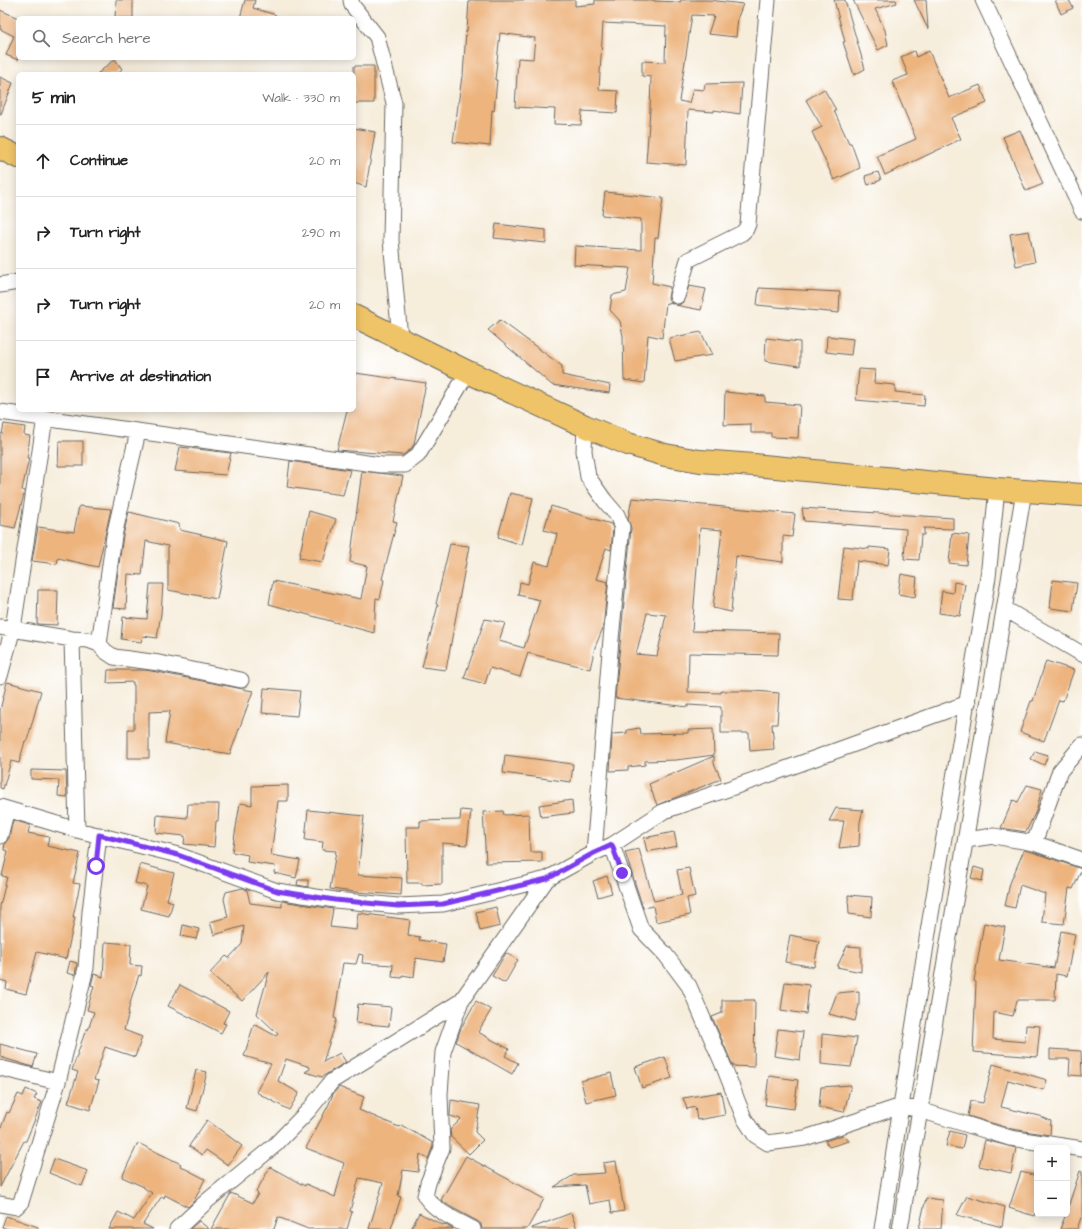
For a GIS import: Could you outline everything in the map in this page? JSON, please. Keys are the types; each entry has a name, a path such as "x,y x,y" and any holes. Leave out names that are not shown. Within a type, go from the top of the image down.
{"highway":[{"path":"0,148 16,156"},
{"path":"356,317 468,372 586,426 628,444 665,455 700,461 997,489 1082,495"}],"street":[{"path":"351,0 352,5 378,36 394,103 391,240 400,338"},
{"path":"677,296 688,260 742,233 748,224 768,0"},
{"path":"983,0 1082,211"},
{"path":"0,285 16,282"},
{"path":"0,412 52,416 138,432 381,465 406,465 418,455 468,372"},
{"path":"0,676 7,628 52,416"},
{"path":"586,426 584,452 588,477 617,515 622,527 611,639 594,853"},
{"path":"99,644 114,536 138,432"},
{"path":"882,1229 928,934 988,577 997,489"},
{"path":"900,1229 1024,490"},
{"path":"1005,609 1082,654"},
{"path":"7,628 72,639 88,640 99,644 105,651 114,657 159,663 241,680"},
{"path":"72,639 77,830"},
{"path":"0,836 3,808 77,830 178,855 277,891 335,900 398,906 443,904 547,879 594,853 612,845 664,811 968,703"},
{"path":"1034,843 1060,771 1082,745"},
{"path":"0,1204 16,1207 21,1202 58,1082 86,968 90,912 99,835"},
{"path":"966,840 994,836 1034,843 1082,860"},
{"path":"612,845 641,929 665,954 689,986 744,1118 755,1136 768,1143 805,1138 901,1106 920,1110 1010,1138 1082,1149"},
{"path":"473,1229 430,1204 425,1196 428,1183 442,1148 440,1094 443,1052 461,1001 547,879"},
{"path":"177,1229 207,1201 274,1144 309,1110 332,1081 461,1001"},
{"path":"0,1068 58,1082"}],"building":[{"path":"116,0 133,0 133,16 115,16"},
{"path":"245,0 255,0 253,8 276,15 276,16 241,16"},
{"path":"469,0 575,0 575,6 595,4 595,0 654,0 680,2 681,0 709,0 743,4 738,17 736,37 708,34 714,16 692,15 679,101 689,103 693,89 704,90 705,84 742,83 740,114 714,110 714,112 688,110 686,165 646,162 651,77 642,76 642,61 665,62 666,26 603,23 599,90 618,91 617,113 582,111 581,125 554,124 555,109 515,107 518,58 533,59 535,38 500,33 490,146 453,142 463,76"},
{"path":"834,0 845,0 865,69 854,75 843,42 845,42"},
{"path":"853,0 896,0 897,3 875,9 885,30 888,45 878,50"},
{"path":"914,0 926,0 928,29"},
{"path":"1055,0 1069,0 1073,8 1061,14"},
{"path":"0,10 16,17 16,59 6,55 14,36 0,29"},
{"path":"914,51 916,57 929,51 949,98 980,85 987,103 951,118 961,139 885,175 877,156 916,139 892,81 908,75 901,57"},
{"path":"114,60 116,60 122,69 119,72 99,72"},
{"path":"354,66 374,66 374,103 356,103 356,72 354,72"},
{"path":"0,77 13,83 1,114 0,114"},
{"path":"824,89 836,110 834,111 849,143 851,143 860,168 834,180 812,132 822,127 806,100"},
{"path":"356,128 375,132 366,187 356,184"},
{"path":"1020,130 1043,184 1026,191 1003,137"},
{"path":"878,172 881,180 868,185 865,176"},
{"path":"605,192 663,198 658,238 655,238 652,283 670,287 668,298 670,302 674,304 666,303 662,338 648,335 644,383 624,380 623,336 620,321 610,310 612,295 626,292 630,268 574,265 575,246 641,250 641,219 602,215"},
{"path":"496,224 546,230 546,243 494,238"},
{"path":"1029,231 1035,262 1016,266 1010,234"},
{"path":"689,286 706,289 701,310 675,305 679,305 683,302"},
{"path":"759,288 840,292 839,313 757,305"},
{"path":"500,320 562,366 562,375 610,385 609,393 552,385 488,330"},
{"path":"701,332 712,355 675,361 669,338"},
{"path":"827,336 853,339 851,355 826,352"},
{"path":"766,338 800,342 800,366 765,361"},
{"path":"859,369 875,370 874,383 895,385 895,392 925,395 924,406 856,400"},
{"path":"356,373 426,383 414,444 411,449 403,455 337,450 346,412 356,412"},
{"path":"725,392 765,396 765,402 800,405 798,438 771,437 771,433 751,433 751,424 724,425"},
{"path":"4,424 25,427 24,435 30,436 27,458 29,458 22,490 25,491 15,528 0,525 0,433 2,434"},
{"path":"59,441 83,441 83,466 58,466"},
{"path":"180,447 231,453 226,475 175,471"},
{"path":"290,461 350,470 343,495 287,487"},
{"path":"362,471 403,476 393,521 397,522 382,579 384,580 380,599 376,598 374,633 269,604 273,581 361,599 367,566 350,562"},
{"path":"510,493 533,498 522,545 498,537"},
{"path":"632,498 795,514 792,537 783,536 783,562 736,556 731,612 713,608 722,530 700,528 692,631 779,633 778,655 689,653 688,692 721,693 721,691 754,691 779,693 777,724 772,724 774,749 750,751 749,733 721,733 721,707 688,705 688,707 615,698 631,528 628,519","holes":["647,613 666,615 657,656 636,654"]},
{"path":"79,506 111,509 98,567 58,558 57,564 32,561 38,527 74,532"},
{"path":"551,506 611,524 613,528 611,550 606,548 596,579 608,582 603,628 595,647 590,669 528,653 520,677 490,668 485,684 464,678 485,619 505,623 499,641 524,648 540,600 518,595 520,582 528,584 534,562 549,566 557,534 544,530"},
{"path":"802,508 953,518 953,529 924,528 924,535 921,535 919,560 904,559 906,529 804,521"},
{"path":"309,511 336,519 323,562 299,558"},
{"path":"129,512 179,524 180,530 228,541 217,599 168,590 168,546 146,541 142,575 128,574 126,609 113,608 123,535"},
{"path":"952,533 969,535 966,565 949,563"},
{"path":"450,544 469,546 446,670 422,667 438,605 436,604"},
{"path":"844,546 869,549 869,547 890,549 888,565 857,561 853,600 838,599"},
{"path":"901,574 917,577 915,597 898,594"},
{"path":"1053,580 1077,583 1073,611 1050,608"},
{"path":"954,582 965,584 960,616 939,613 942,591 953,593"},
{"path":"150,584 163,584 161,614 157,638 143,636 141,642 121,639 123,617 147,619"},
{"path":"38,590 58,590 57,625 37,624"},
{"path":"1046,661 1074,670 1063,701 1059,700 1044,741 1020,732 1031,701 1033,701"},
{"path":"108,670 145,670 253,691 230,754 165,743 170,711 149,712 149,758 128,758 128,729 134,729 134,685 133,682 107,683"},
{"path":"7,682 41,691 27,741 25,741 19,763 11,761 3,789 0,788 0,710"},
{"path":"264,688 300,691 297,716 262,713"},
{"path":"640,728 641,734 688,733 688,730 713,729 714,755 676,760 645,761 645,765 628,767 628,770 610,771 612,734 627,733 627,730"},
{"path":"1035,751 1048,755 1044,765 1031,759"},
{"path":"505,755 573,764 571,782 503,773"},
{"path":"714,756 714,763 721,779 657,805 649,784"},
{"path":"31,770 66,771 67,797 58,796 59,780 31,779"},
{"path":"288,785 288,801 278,801 271,855 300,860 296,878 274,873 275,866 247,862 248,855 232,852 240,803 252,805 252,786"},
{"path":"1027,785 1042,789 1036,811 1026,832 1001,828 1013,800 1018,802"},
{"path":"572,800 573,813 541,817 539,805"},
{"path":"188,804 219,804 214,847 184,844 185,836 156,833 157,815 187,818"},
{"path":"836,808 863,810 860,822 859,846 839,848 844,821 829,821"},
{"path":"308,810 364,816 358,875 402,878 401,895 330,889 336,851 322,850 323,842 305,840"},
{"path":"461,810 471,811 467,845 442,843 442,884 422,885 422,883 407,883 406,827 420,827 420,821 460,820"},
{"path":"503,811 504,815 529,814 530,852 542,852 542,862 486,863 483,812"},
{"path":"13,820 30,825 28,833 49,837 47,846 80,853 73,883 80,884 66,959 37,952 26,994 6,989 7,982 0,980 0,906 7,877 2,876 8,851 4,850 5,843 9,838"},
{"path":"674,832 677,846 647,852 644,838"},
{"path":"639,849 654,901 682,895 677,870 689,868 695,896 687,898 690,915 656,922 653,906 643,908 625,852"},
{"path":"1024,850 1082,869 1073,889 1069,888 1064,924 1042,922 1045,894 1020,885 1015,908 1005,906 1010,883"},
{"path":"140,864 174,873 167,900 173,902 169,916 141,909 147,886 135,883"},
{"path":"974,867 984,870 982,881 971,878"},
{"path":"607,876 612,893 598,897 593,881"},
{"path":"298,880 308,880 308,887 297,885"},
{"path":"243,888 247,890 250,903 282,907 282,901 333,909 330,927 356,930 358,913 410,920 408,935 420,937 419,940 446,944 443,962 416,958 414,977 402,975 402,978 392,977 393,965 362,963 363,955 359,954 356,964 343,963 334,1018 337,1019 323,1062 340,1053 346,1062 322,1077 305,1072 310,1069 310,1067 286,1059 278,1081 299,1093 289,1110 256,1092 271,1064 244,1056 254,1024 276,1036 278,1034 257,1014 269,972 242,1001 210,973 226,956 229,958 242,944 244,926 214,935 210,922 228,917 224,899 226,892"},
{"path":"848,895 872,897 871,917 849,914"},
{"path":"496,907 500,926 480,931 476,912"},
{"path":"984,923 1005,927 999,960 1054,968 1061,931 1075,934 1067,976 1056,974 1055,1000 1017,1000 1013,1016 994,1012 993,1039 1025,1042 1026,1025 1040,1026 1037,1057 973,1052 976,982 974,981"},
{"path":"183,925 199,929 196,939 181,936"},
{"path":"790,935 819,941 814,967 785,962"},
{"path":"105,942 131,944 130,965 142,966 141,976 139,975 132,996 124,1030 142,1037 135,1057 105,1047 94,1080 99,1081 90,1110 68,1103 78,1072 72,1070 86,1029 88,1030 94,1012 87,1010 94,986 91,985 94,974 103,977"},
{"path":"847,946 861,947 861,972 837,967"},
{"path":"506,953 518,960 505,983 492,976"},
{"path":"70,961 77,963 75,975 67,973"},
{"path":"785,982 809,985 806,1014 781,1010"},
{"path":"180,985 229,1011 223,1023 226,1024 221,1033 168,1006"},
{"path":"859,991 859,1005 855,1021 829,1014 837,993"},
{"path":"722,1000 755,1000 754,1067 733,1066 712,1017 722,1013"},
{"path":"476,1001 491,1010 478,1032 509,1049 505,1056 518,1063 512,1074 456,1042 461,1028"},
{"path":"358,1004 391,1007 389,1026 356,1023"},
{"path":"778,1029 803,1032 800,1060 774,1056"},
{"path":"822,1034 857,1038 851,1067 821,1064"},
{"path":"0,1044 37,1054 33,1067 0,1057"},
{"path":"1050,1049 1081,1051 1082,1076 1069,1075 1070,1059 1050,1059"},
{"path":"665,1057 672,1078 642,1088 635,1067"},
{"path":"993,1064 1047,1080 1044,1090 1008,1080 1001,1107 1039,1116 1051,1121 1050,1135 1012,1129 968,1116 971,1101 983,1103"},
{"path":"196,1070 207,1072 197,1111 187,1108"},
{"path":"611,1073 616,1095 586,1102 581,1081"},
{"path":"769,1076 798,1080 794,1109 765,1105"},
{"path":"851,1085 844,1112 819,1107 821,1087"},
{"path":"339,1087 364,1097 359,1110 399,1127 401,1125 433,1143 428,1159 420,1154 418,1172 403,1170 398,1196 401,1197 391,1229 369,1229 383,1183 359,1178 350,1211 352,1212 347,1229 308,1229 278,1217 274,1229 211,1229 231,1193 253,1203 258,1194 256,1192 270,1167 305,1186 306,1184 335,1197 344,1163 306,1148 333,1094"},
{"path":"26,1089 37,1094 34,1099 42,1102 26,1141 24,1141 0,1187 0,1130 7,1112 9,1113 18,1094 23,1096"},
{"path":"721,1092 725,1115 697,1120 695,1107 687,1109 683,1098"},
{"path":"451,1100 480,1105 475,1132 483,1140 469,1154 451,1137 450,1130 461,1119 450,1116"},
{"path":"207,1120 242,1146 228,1165 206,1150 202,1155 189,1146"},
{"path":"950,1131 965,1135 962,1149 946,1146"},
{"path":"843,1135 849,1141 829,1147 825,1141"},
{"path":"985,1140 1016,1148 1011,1173 979,1166"},
{"path":"138,1143 181,1164 180,1166 205,1179 194,1201 188,1207 165,1195 164,1198 162,1196 143,1224 153,1229 109,1229 118,1212 134,1220 152,1193 144,1187 122,1177"},
{"path":"466,1156 544,1199 527,1229 482,1229 481,1224 477,1221 441,1200"},
{"path":"54,1159 88,1171 82,1186 49,1173"},
{"path":"616,1161 624,1211 612,1213 610,1200 589,1204 585,1185 554,1187 574,1175 605,1173 603,1163"},
{"path":"1080,1171 1082,1172 1082,1215 1077,1229 1060,1229 1065,1217 1070,1217 1070,1201"},
{"path":"1021,1172 1034,1175 1034,1216 1009,1208"},
{"path":"967,1196 1005,1207 1002,1227 957,1215"},
{"path":"926,1198 943,1200 941,1229 919,1229"},
{"path":"419,1213 443,1225 444,1224 453,1229 411,1229"},
{"path":"571,1213 577,1229 532,1229 532,1228"},
{"path":"6,1216 38,1227 38,1229 8,1229 2,1227"},
{"path":"199,1221 209,1229 190,1229"}],"route":[{"path":"96,866 99,835 178,855 277,891 335,900 398,906 443,904 547,879 594,853 612,845 622,873"}]}
